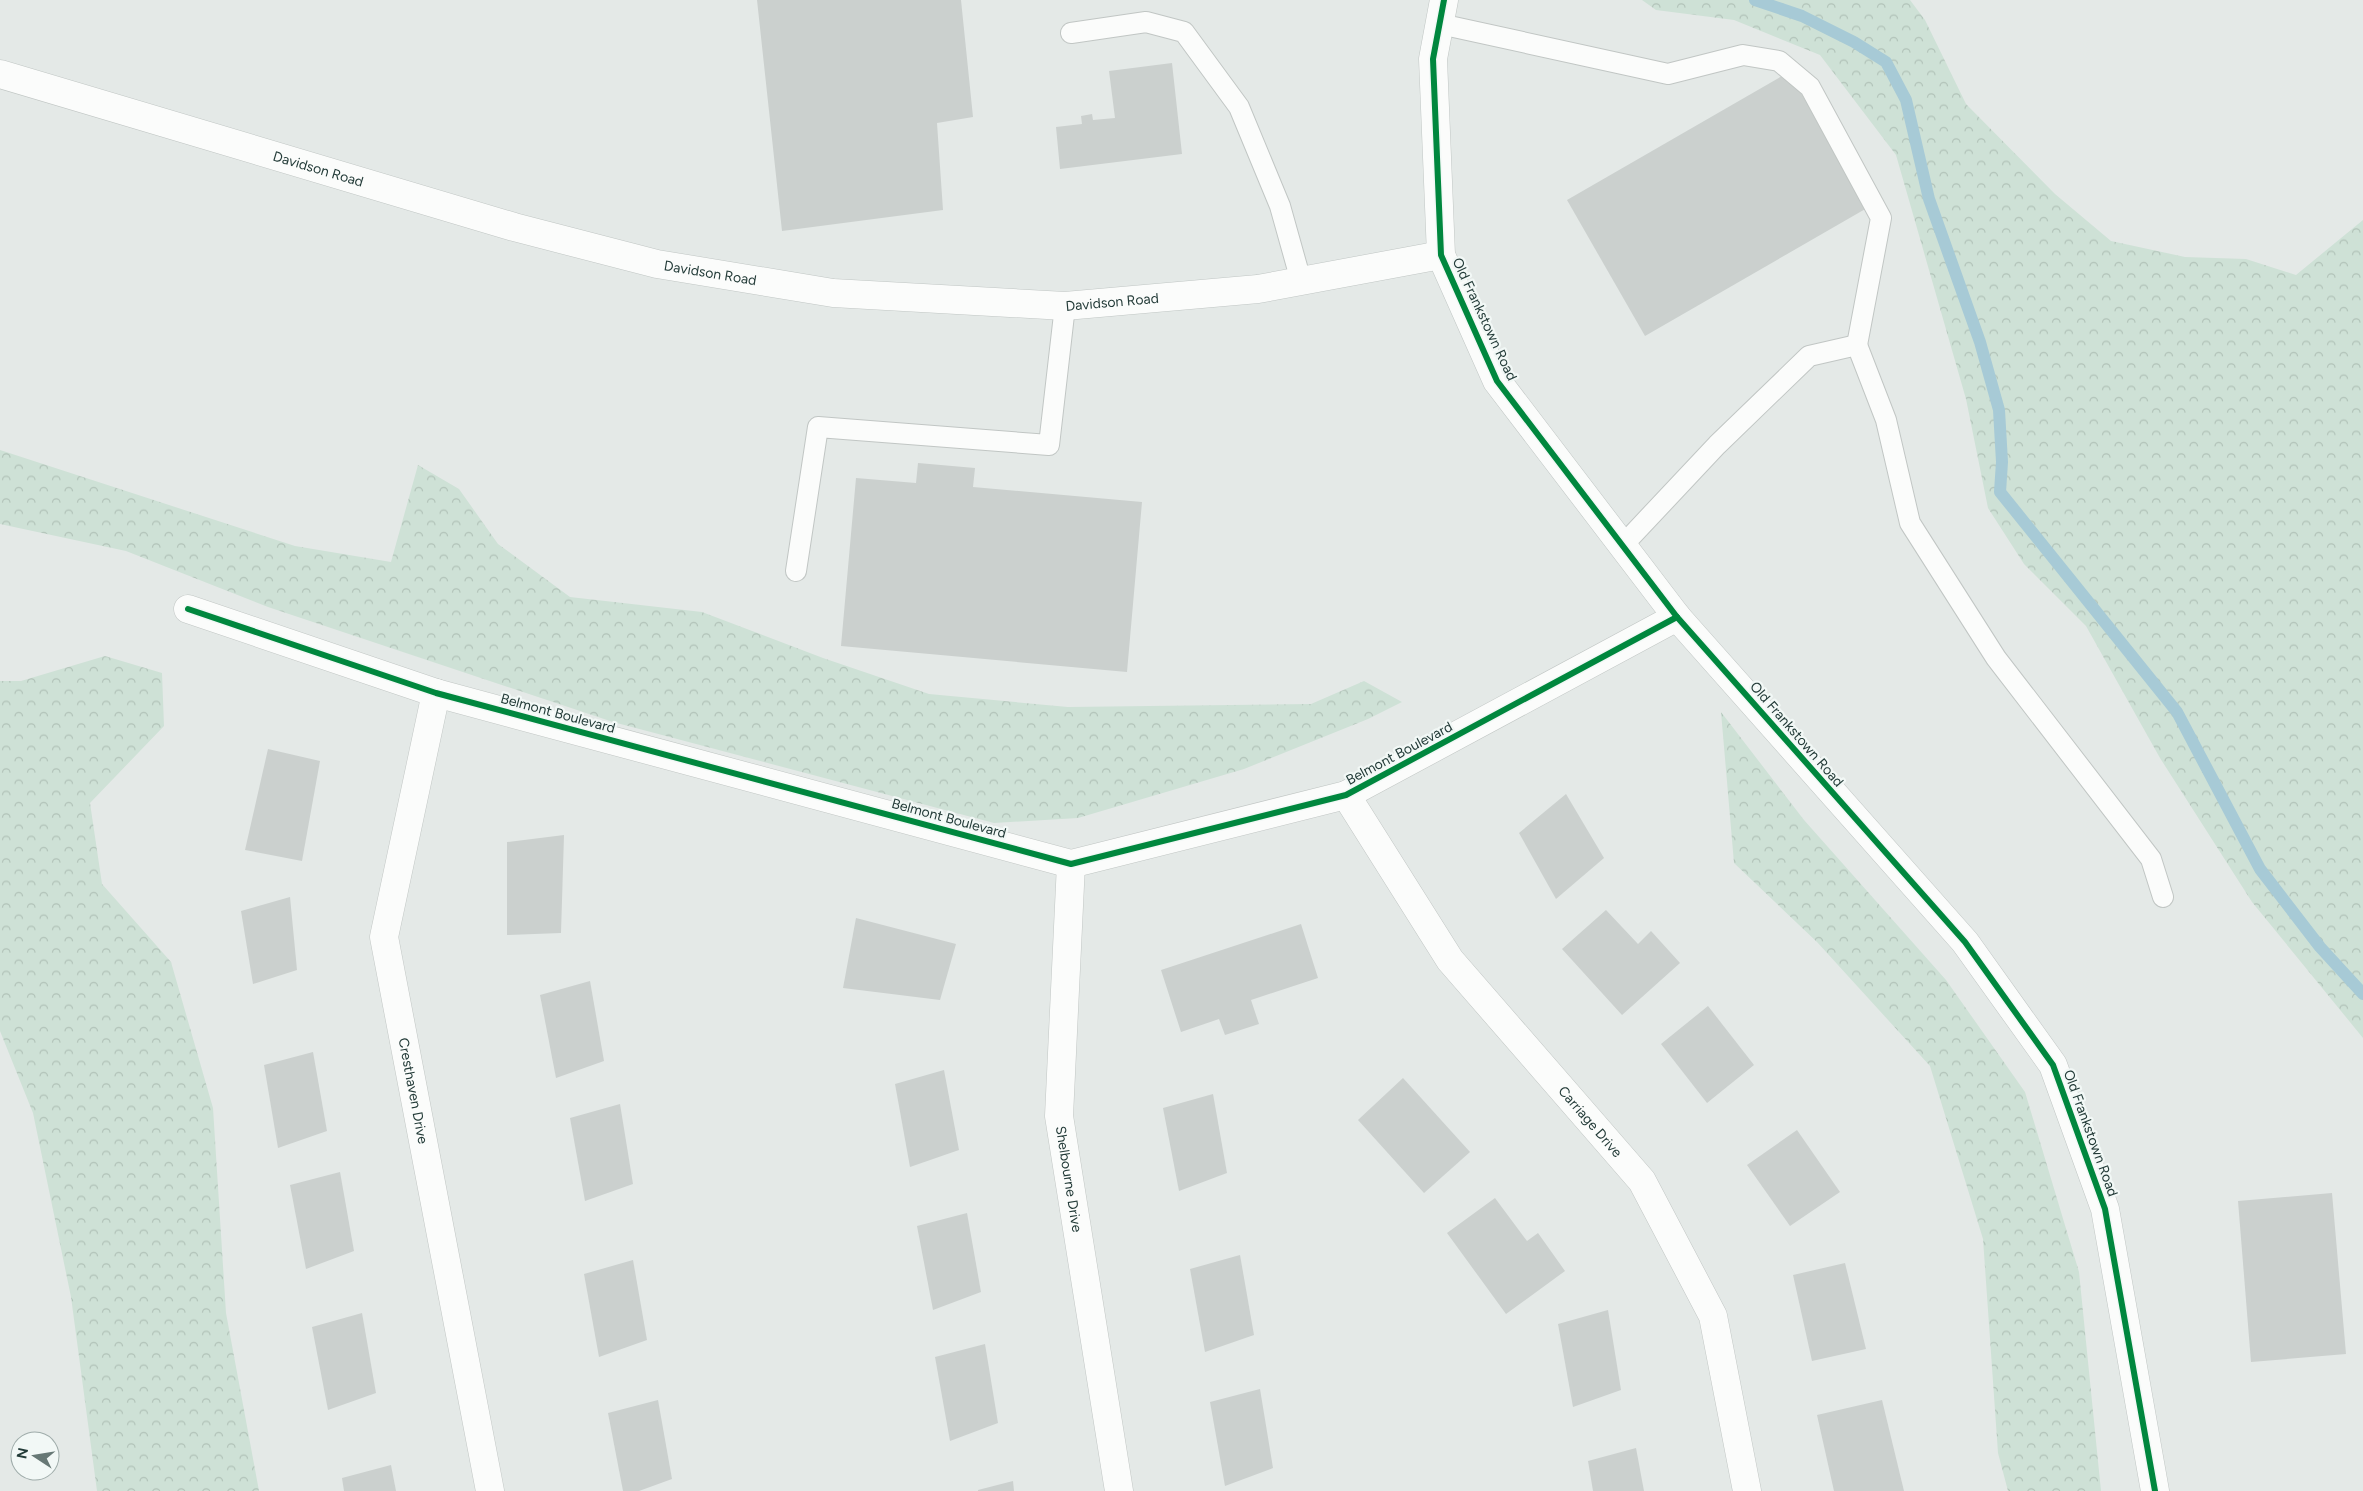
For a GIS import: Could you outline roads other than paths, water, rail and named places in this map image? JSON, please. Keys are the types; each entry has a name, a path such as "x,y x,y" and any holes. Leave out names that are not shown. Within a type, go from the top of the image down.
{"street":[{"name":"Old Frankstown Road","path":"1442,12 1433,59 1441,255 1497,381 1677,617 1965,942 2053,1065 2105,1210 2155,1491"},
{"name":"Davidson Road","path":"0,74 514,227 657,264 833,293 1065,306 1258,289 1441,255"},
{"name":"Belmont Boulevard","path":"188,610 436,693 1071,864 1346,795 1677,617"},
{"name":"Cresthaven Drive","path":"436,693 384,936 490,1491"},
{"name":"Carriage Drive","path":"1346,795 1450,960 1642,1181 1713,1316 1747,1491"},
{"name":"Shelbourne Drive","path":"1071,864 1059,1116 1119,1491"}],"lane":[{"path":"1442,12 1668,74 1743,55 1779,61 1810,87 1881,218 1857,345 1886,420 1910,523 1996,658 2151,859 2164,897"},
{"path":"1071,33 1146,22 1184,32 1239,107 1280,206 1301,281"},
{"path":"796,571 818,428 1049,446 1065,306"},
{"path":"1623,545 1717,445 1809,356 1857,345"}],"waterway":[{"path":"1755,0 1802,16 1854,42 1886,62 1906,100 1929,199 1980,342 1999,410 2002,462 2000,492 2177,712 2260,869 2320,947 2363,994"}]}
